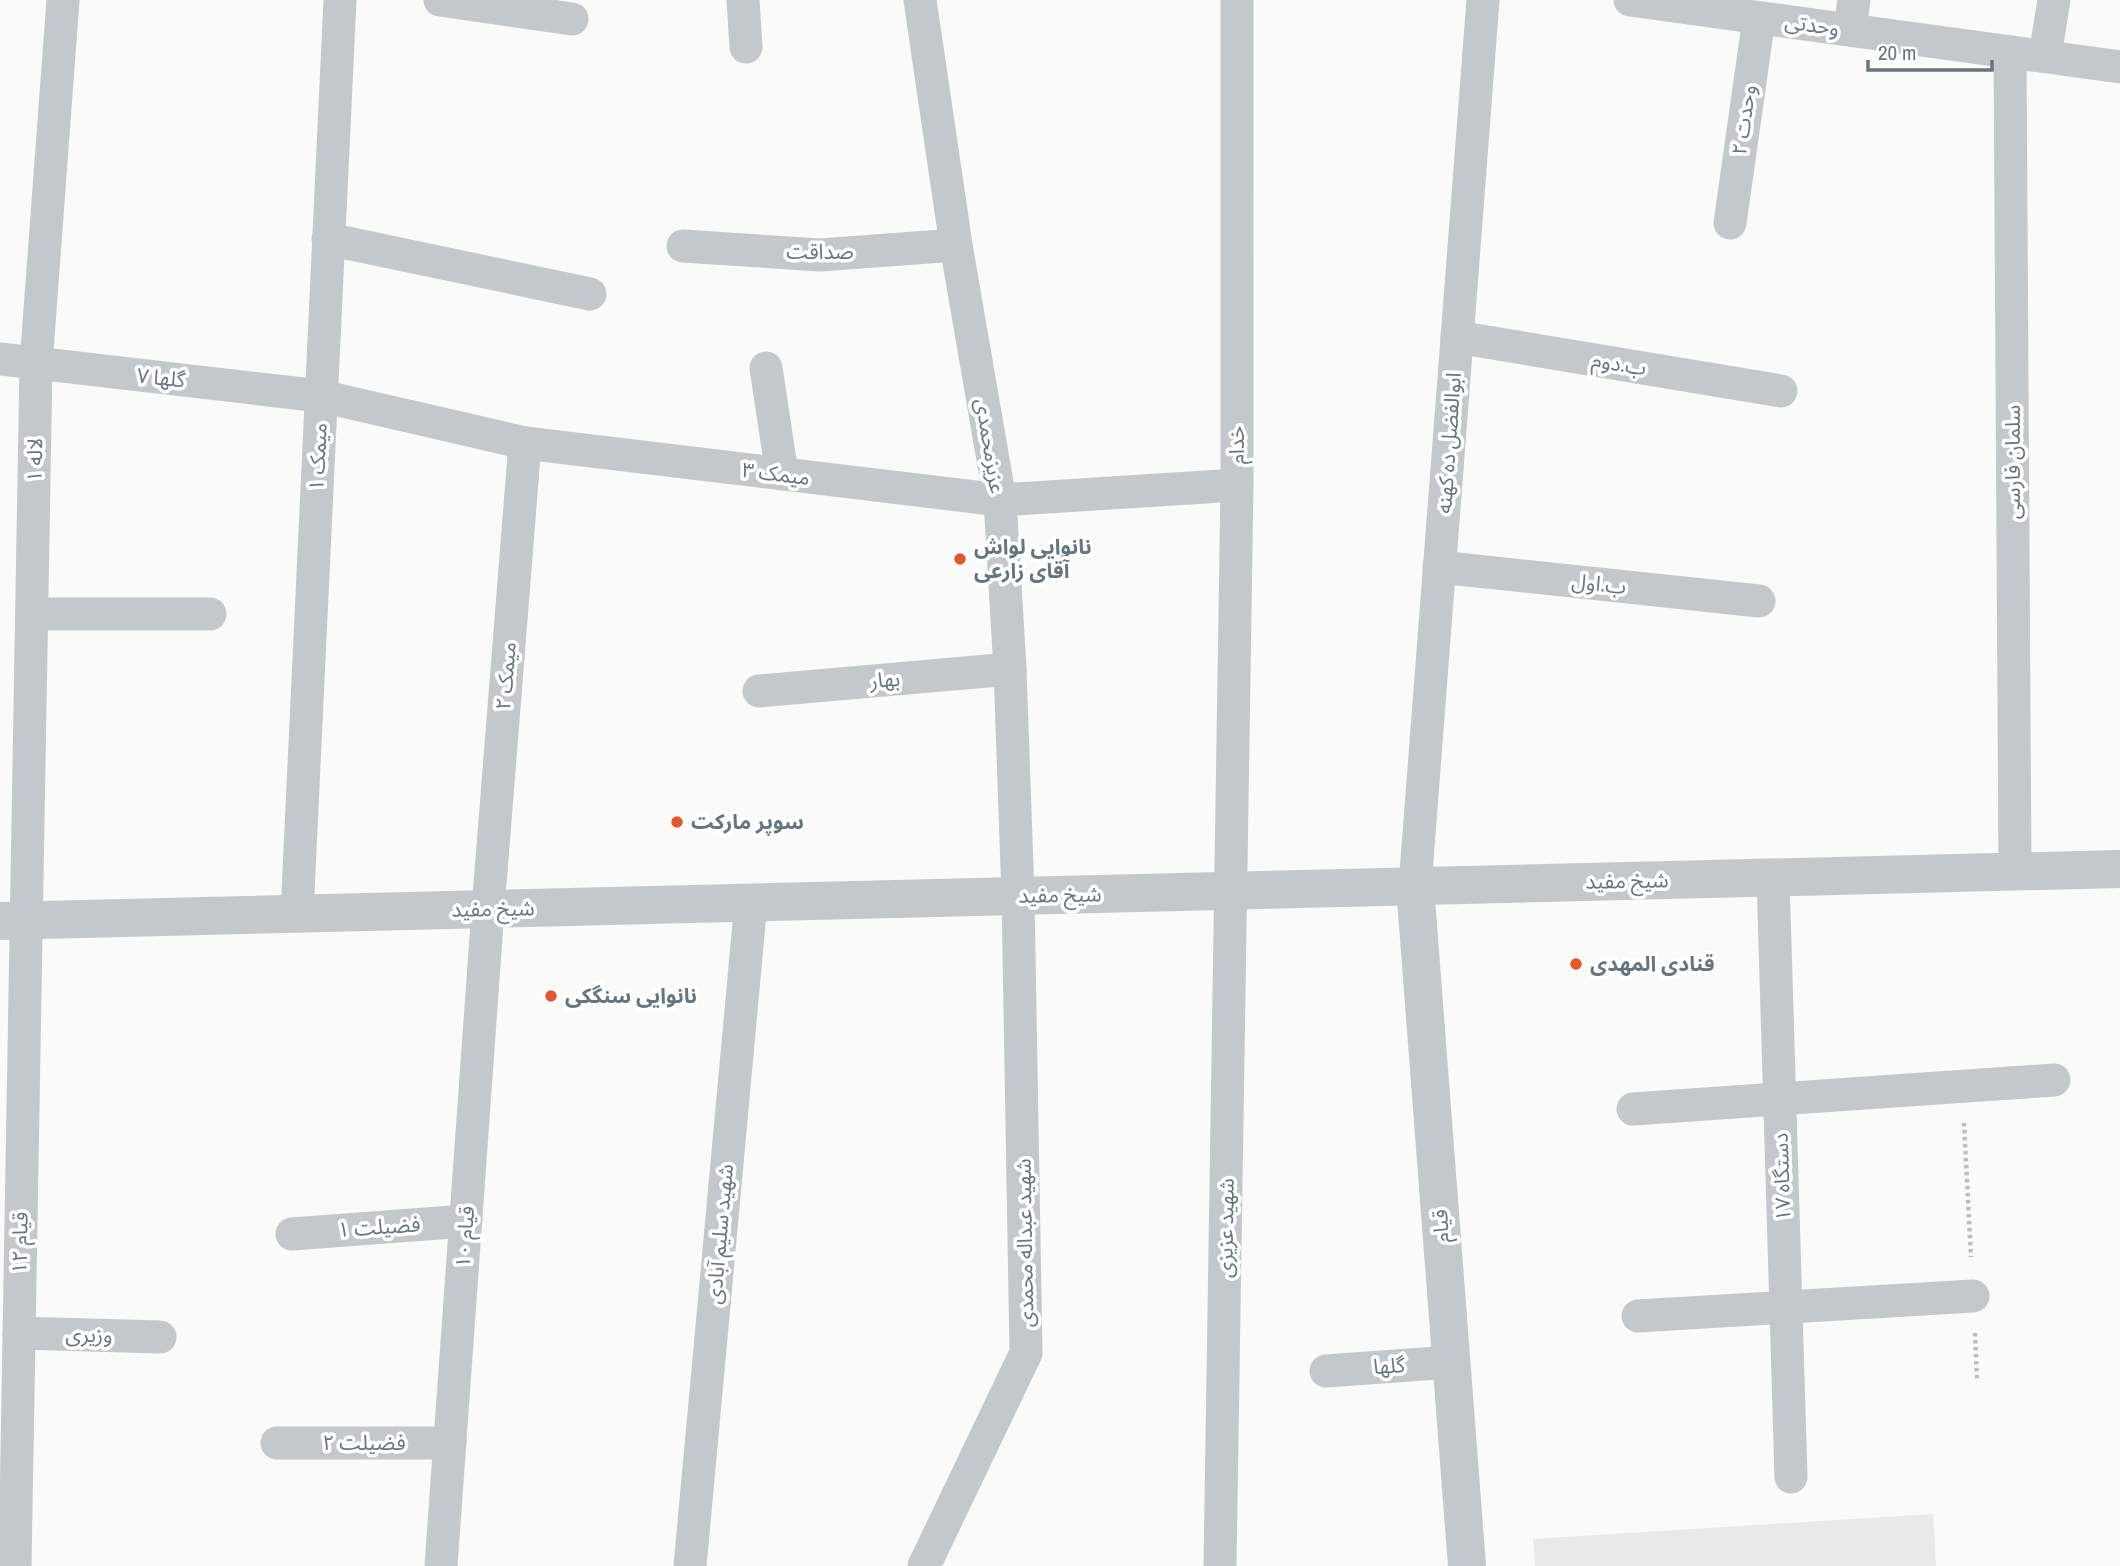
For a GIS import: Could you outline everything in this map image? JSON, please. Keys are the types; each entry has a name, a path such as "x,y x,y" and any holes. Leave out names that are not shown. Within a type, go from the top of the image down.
{"street":[{"name":"لاله ۱","path":"13,921 33,614 36,364 63,0"},
{"name":"میمک ۱","path":"297,914 340,0"},
{"path":"440,0 572,19"},
{"path":"743,0 746,47"},
{"name":"عزیزمحمدی","path":"920,0 956,245 999,500 1010,668 1018,896"},
{"name":"خدام","path":"1231,891 1237,485 1237,0"},
{"name":"ابوالفضل ده کهنه","path":"1415,886 1483,0"},
{"path":"2045,56 2054,0"},
{"name":"وحدتی","path":"1638,1 1759,18 1852,15 2010,52 2120,66"},
{"name":"وحدت ۲","path":"1730,223 1759,18"},
{"name":"سلمان فارسی","path":"2010,52 2015,871"},
{"path":"328,239 590,294"},
{"name":"صداقت","path":"683,246 820,255 956,245"},
{"name":"ب.دوم","path":"1457,337 1781,391"},
{"name":"گلها ۷","path":"0,359 321,396"},
{"path":"766,368 782,474"},
{"name":"میمک ۳","path":"321,396 525,443 999,500 1237,485"},
{"name":"میمک ۲","path":"488,909 525,443"},
{"name":"ب.اول","path":"1439,567 1759,601"},
{"path":"33,614 210,614"},
{"name":"بهار","path":"759,691 1010,668"},
{"name":"شیخ مفید","path":"13,921 2120,869"},
{"name":"۱۷ دستگاه","path":"1773,877 1791,1477"},
{"name":"قیام","path":"1415,886 1467,1566"},
{"name":"شهید عزیزی","path":"1220,1566 1231,891"},
{"name":"شهید عبداله محمدی","path":"924,1566 1027,1353 1018,896"},
{"name":"شهید سلیم آبادی","path":"690,1566 751,902"},
{"name":"قیام ۱۰","path":"441,1566 488,909"},
{"name":"قیام ۱۲","path":"13,921 19,1333 15,1566"},
{"path":"1633,1109 2054,1080"},
{"name":"فضیلت ۱","path":"292,1234 466,1221"},
{"path":"1638,1316 1973,1296"},
{"name":"وزیری","path":"19,1333 160,1337"},
{"name":"گلها","path":"1326,1371 1451,1362"},
{"name":"فضیلت ۲","path":"277,1443 450,1443"}],"path":[{"path":"1962,1087 1977,1379"}],"shaded area":[{"path":"1933,1514 1936,1566 1535,1566 1533,1539"}],"place":[{"name":"نانوایی لواش آقای زارعی","path":"960,559"},
{"name":"سوپر مارکت","path":"677,822"},
{"name":"قنادی المهدی","path":"1576,964"},
{"name":"نانوایی سنگکی","path":"551,996"}]}
